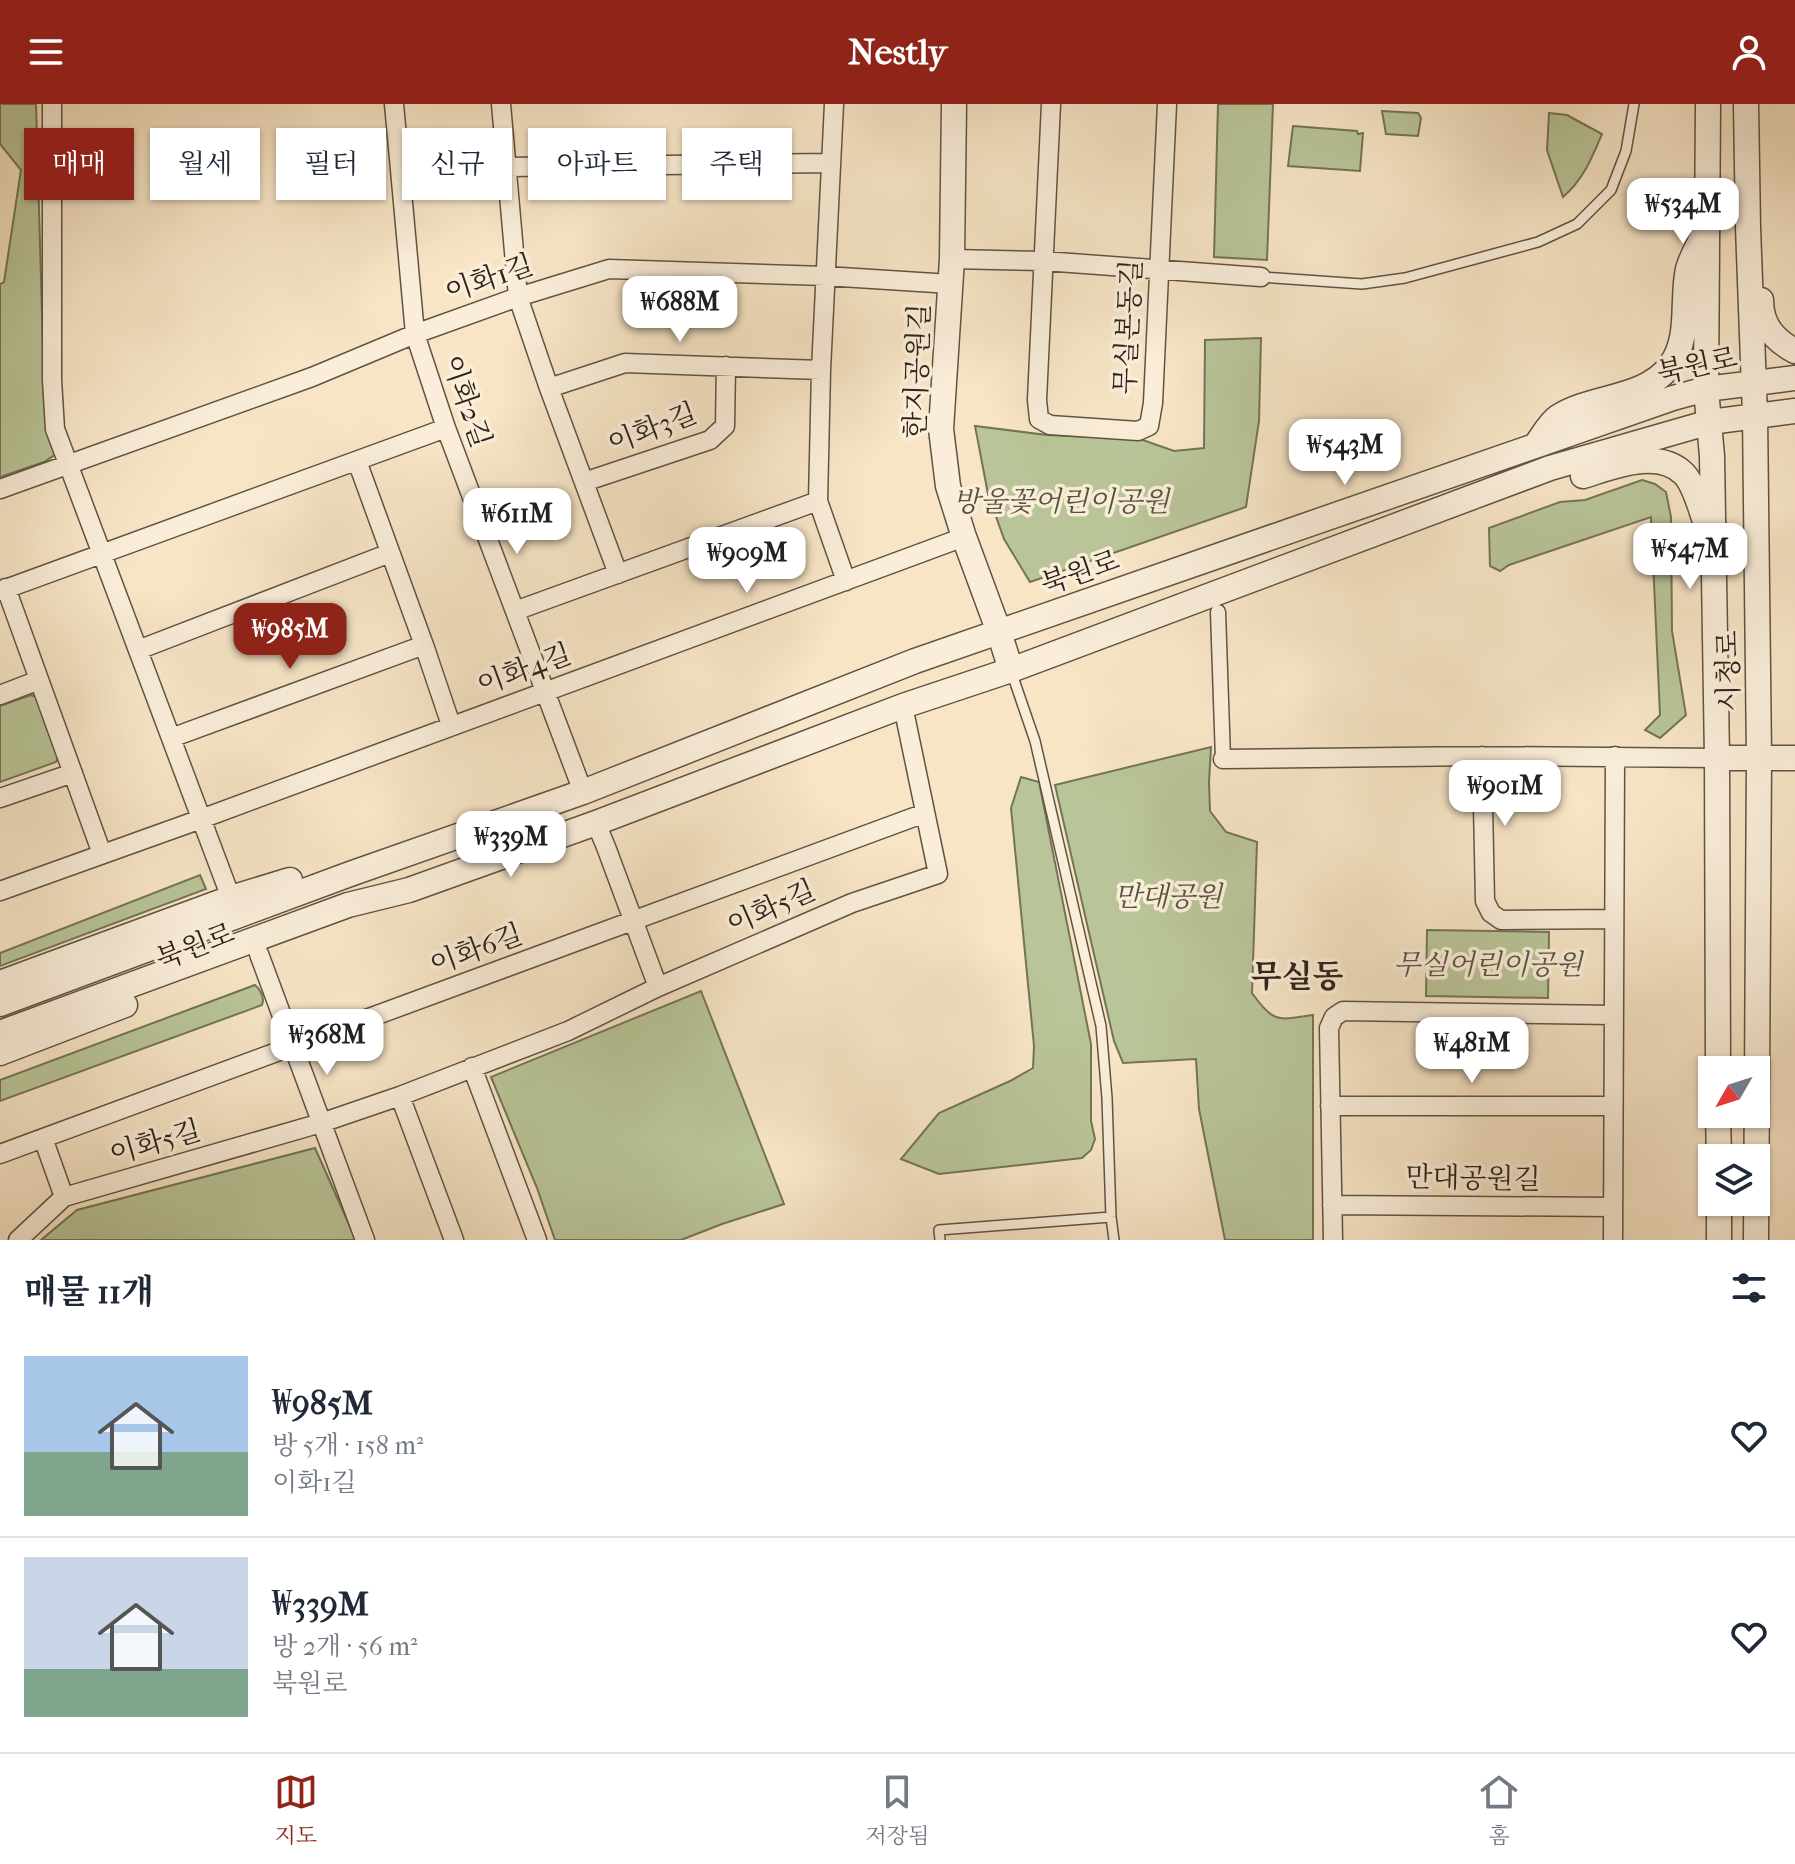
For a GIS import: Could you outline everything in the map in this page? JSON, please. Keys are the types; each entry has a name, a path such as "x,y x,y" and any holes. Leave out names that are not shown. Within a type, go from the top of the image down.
{"street":[{"path":"52,104 52,380 55,429 231,898"},
{"name":"이화2길","path":"394,104 415,334 446,428 583,792"},
{"name":"이화3길","path":"501,104 503,128"},
{"path":"834,104 818,501 846,581"},
{"name":"한지공원길","path":"954,104 952,259 941,429 948,486 1011,670"},
{"name":"무실본동길","path":"1051,104 1037,400 1039,419 1050,425 1138,431 1149,426 1153,403 1167,104"},
{"name":"시청로","path":"1708,104 1706,389 1710,422 1717,758 1718,1056"},
{"name":"시청로","path":"1746,104 1755,415 1759,758 1756,1240"},
{"path":"512,167 831,163"},
{"name":"이화3길","path":"509,200 518,297 618,574"},
{"path":"1535,446 1555,419 1580,405 1636,389 1659,378 1671,364 1683,338 1688,268 1707,225"},
{"path":"1748,227 1761,265 1761,313 1769,331 1779,342 1795,351"},
{"path":"952,259 1044,261 1261,277"},
{"name":"이화1길","path":"0,489 312,377 415,334 609,269 825,276 951,284"},
{"name":"이화3길","path":"549,388 625,363 821,370"},
{"name":"이화3길","path":"584,482 710,440 725,426 726,366"},
{"name":"북원로","path":"0,1004 394,858 583,792 915,661 1673,398 1706,389 1795,378"},
{"name":"북원로","path":"0,1033 348,905 409,890 596,823 903,706 1011,670 1550,468 1710,422 1795,411"},
{"path":"102,854 3,590 446,428"},
{"path":"1550,468 1579,477 1638,461 1660,460 1684,474 1700,504 1713,551"},
{"path":"357,461 451,725"},
{"path":"515,611 818,501"},
{"name":"이화4길","path":"0,891 964,537"},
{"path":"138,650 390,553"},
{"path":"1218,612 1223,759 1482,756 1795,758"},
{"path":"171,738 424,645"},
{"path":"0,695 39,680"},
{"name":"이화5길","path":"18,1240 64,1197 321,1123 400,1096 568,1031 658,987 852,903 938,874 903,706"},
{"path":"1482,756 1485,901 1491,913 1501,920 1614,919"},
{"path":"1613,1240 1615,756"},
{"path":"0,798 73,773"},
{"path":"583,792 658,987"},
{"name":"이화6길","path":"0,1154 925,813"},
{"name":"북원로","path":"0,983 231,898 336,867 394,858"},
{"name":"북원로","path":"0,1053 351,920 409,890"},
{"path":"259,954 364,1239"},
{"path":"1333,1240 1329,1028 1334,1017 1343,1011 1614,1015"},
{"path":"472,1067 537,1240"},
{"path":"400,1096 454,1240"},
{"path":"1330,1106 1613,1106"},
{"path":"43,1138 64,1197"},
{"name":"만대공원길","path":"1332,1205 1613,1207"},
{"path":"1719,1216 1719,1240"}],"lane":[{"path":"1261,277 1362,284 1405,278 1538,242 1577,224 1611,190 1626,151 1634,104"},
{"path":"1011,670 1035,741 1101,1026 1114,1240"},
{"path":"940,1240 939,1230 1111,1217"}],"green space":[{"path":"0,104 36,104 37,128 24,128 24,200 39,200 44,384 56,454 44,462 0,477 0,284 4,282 21,170 0,144"},
{"path":"1218,104 1273,104 1267,260 1214,257"},
{"path":"1382,111 1418,113 1421,118 1418,136 1386,134"},
{"path":"1549,113 1567,115 1602,134 1591,160 1563,197 1547,150"},
{"path":"1293,126 1363,133 1360,171 1288,166"},
{"name":"방울꽃어린이공원","path":"1261,338 1259,421 1246,507 1030,582 1004,539 988,494 975,426 1047,435 1140,439 1174,451 1204,448 1205,340"},
{"path":"1642,480 1666,492 1671,517 1672,631 1686,715 1660,738 1645,730 1660,715 1651,517 1509,565 1500,571 1490,566 1489,528 1560,502 1585,500"},
{"path":"31,695 36,697 58,757 56,762 0,782 0,706"},
{"name":"만대공원","path":"1211,747 1210,811 1226,832 1257,842 1252,993 1266,1010 1278,1018 1313,1015 1313,1240 1225,1240 1199,1109 1196,1059 1123,1063 1114,1041 1055,785"},
{"path":"1021,777 1039,782 1091,1044 1091,1121 1095,1139 1091,1150 1082,1158 939,1174 901,1159 939,1113 1033,1068 1034,1046 1011,808"},
{"path":"200,875 206,889 0,966 0,953"},
{"name":"무실어린이공원","path":"1427,930 1549,932 1548,998 1426,996"},
{"path":"255,985 262,994 262,1005 0,1101 0,1080"},
{"path":"701,991 784,1204 681,1240 555,1240 491,1077"},
{"path":"315,1148 356,1240 41,1240 77,1210"}],"district":[{"name":"무실동","path":"1297,976"}]}
